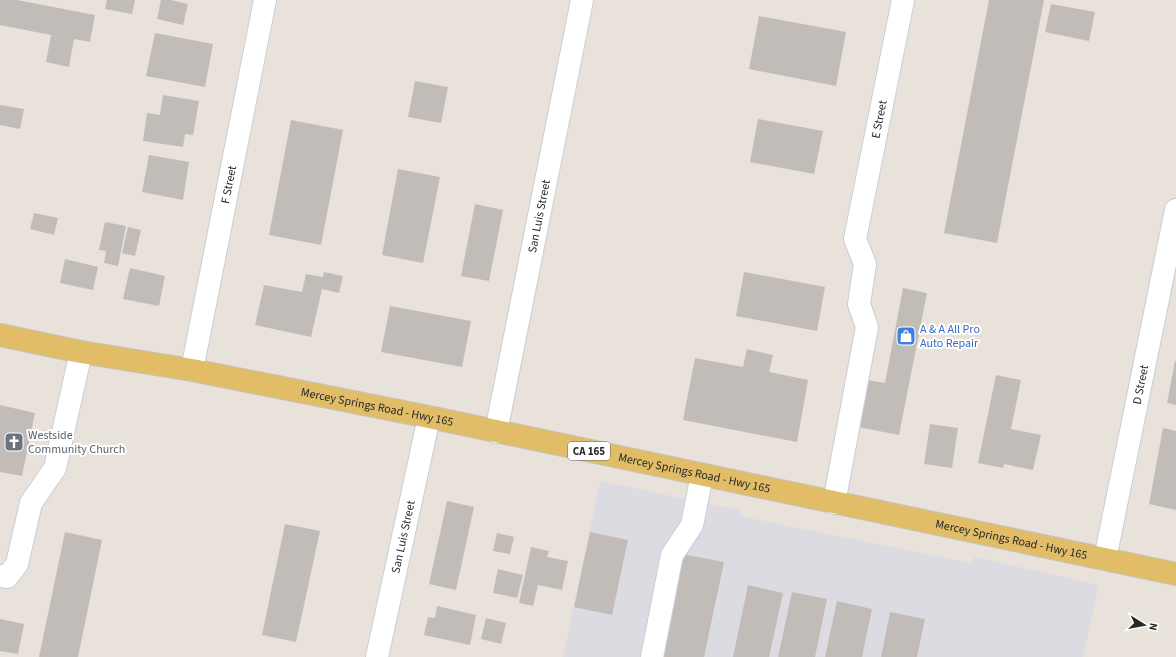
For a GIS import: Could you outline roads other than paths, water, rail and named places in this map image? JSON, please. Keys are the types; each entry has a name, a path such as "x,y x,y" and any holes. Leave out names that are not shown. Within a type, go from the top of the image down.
{"main road":[{"name":"Mercey Springs Road - Hwy 165","path":"0,335 81,352 192,370 429,417 1176,574"}],"street":[{"name":"F Street","path":"192,370 265,0"},
{"name":"San Luis Street","path":"496,432 582,0"},
{"name":"E Street","path":"834,502 867,327 858,304 865,264 855,239 903,0"},
{"name":"D Street","path":"1105,559 1176,210"},
{"path":"0,576 7,577 17,564 31,503 55,468 81,352"},
{"name":"San Luis Street","path":"377,657 429,417"},
{"path":"652,657 672,556 692,525 702,475"}],"place":[{"name":"A & A All Pro Auto Repair","path":"906,336"},
{"name":"Westside Community Church","path":"14,442"}]}
